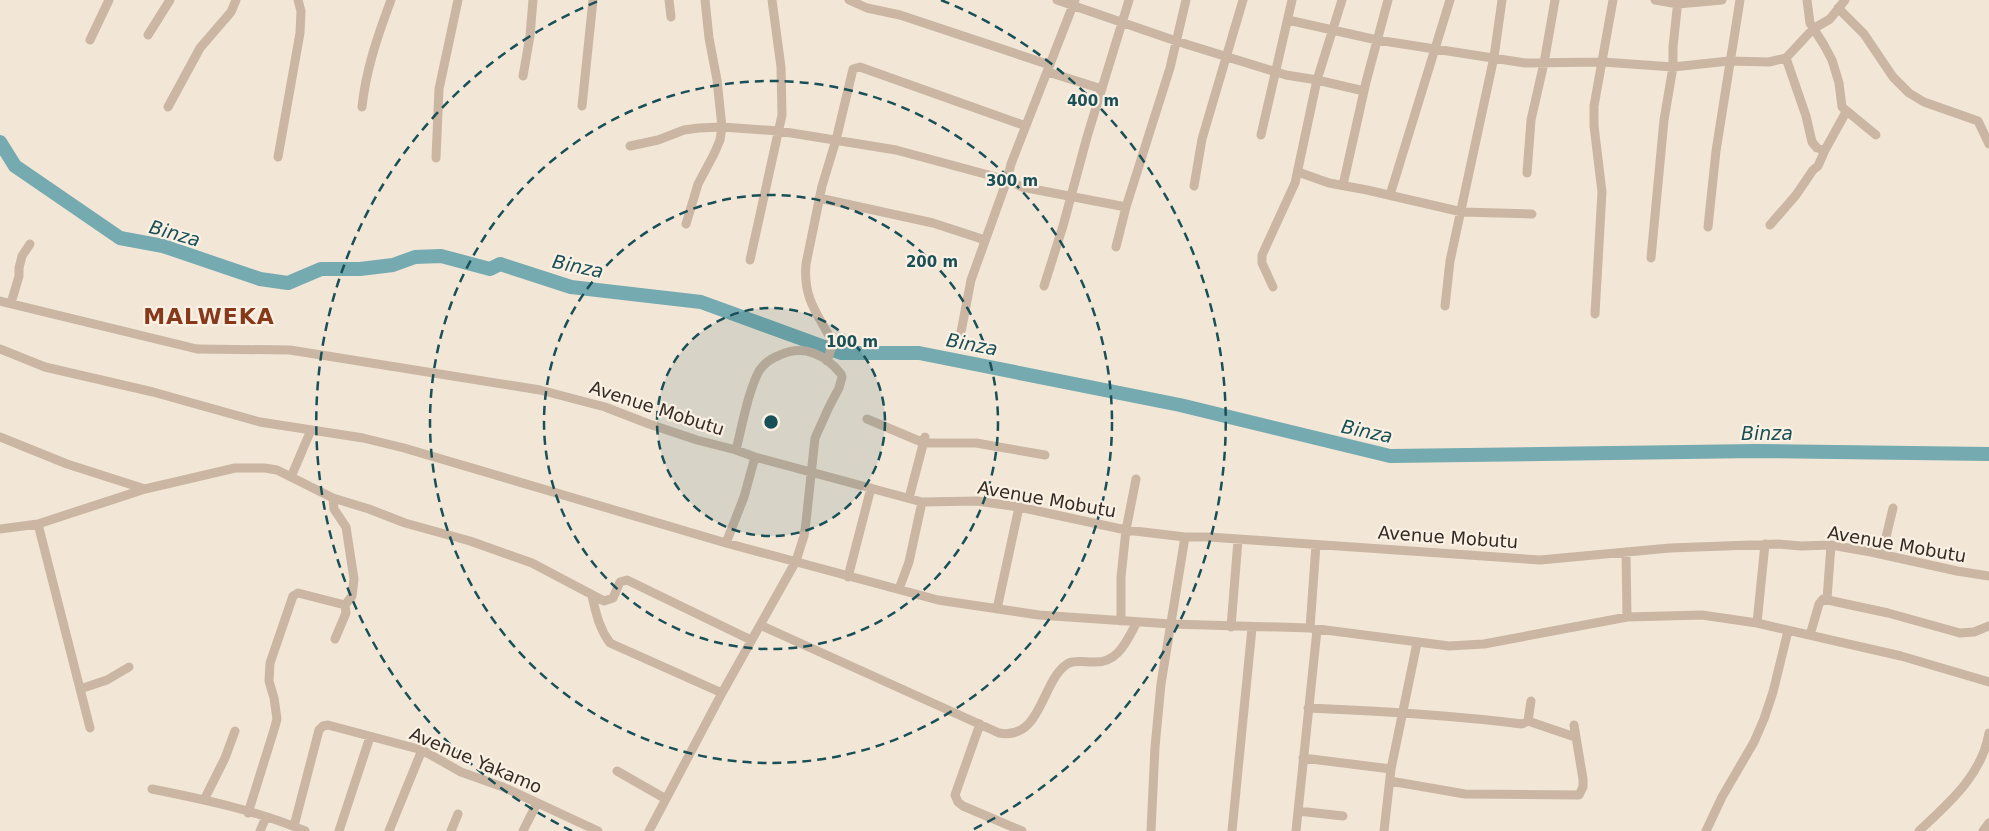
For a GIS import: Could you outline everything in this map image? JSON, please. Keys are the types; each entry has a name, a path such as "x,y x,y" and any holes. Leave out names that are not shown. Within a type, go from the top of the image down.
{"street":[{"path":"90,40 108,0"},
{"path":"148,35 170,0"},
{"path":"168,107 200,48 231,12 236,0"},
{"path":"278,157 300,33 301,18 298,0"},
{"path":"362,106 364,84 370,56 391,0"},
{"path":"436,158 439,89 458,0"},
{"path":"523,76 530,36 533,0"},
{"path":"582,106 593,0"},
{"path":"669,0 671,17"},
{"path":"686,224 698,184 720,140 722,127 705,0"},
{"path":"750,260 782,115 782,84 772,0"},
{"path":"849,0 867,8 900,15 1102,89"},
{"path":"1057,0 1074,3 1121,24 1176,42 1299,78 1317,80 1364,91"},
{"path":"1044,286 1129,0"},
{"path":"1116,247 1126,207 1176,42 1186,0"},
{"path":"1194,186 1202,139 1244,0"},
{"path":"1261,135 1292,0"},
{"path":"1273,287 1262,263 1262,255 1277,220 1289,199 1298,172 1317,80 1342,0"},
{"path":"1343,185 1364,91 1388,0"},
{"path":"1390,195 1450,0"},
{"path":"1445,306 1450,261 1494,57 1502,0"},
{"path":"1527,173 1532,120 1555,0"},
{"path":"1595,314 1602,192 1594,126 1594,106 1613,0"},
{"path":"1655,0 1678,2 1722,0"},
{"path":"1708,227 1716,151 1740,0"},
{"path":"1807,0 1808,15 1813,29 1824,44 1832,60 1839,83 1841,102 1846,112 1876,135"},
{"path":"1288,20 1377,40 1525,63 1603,62 1672,67 1729,61 1768,62 1786,58 1813,29 1830,19 1845,0"},
{"path":"1651,258 1664,120 1672,67 1678,2"},
{"path":"961,332 971,280 1011,164 1074,3"},
{"path":"1838,8 1864,34 1881,62 1901,87 1924,102 1978,120 1989,144"},
{"path":"1786,58 1806,116 1812,142 1817,148 1825,150"},
{"path":"828,359 832,346 831,339 813,307 806,288 806,264 819,198 836,140 853,69 858,66 1026,126"},
{"path":"1770,225 1818,166 1846,112"},
{"path":"630,146 658,140 684,130 722,127 780,131 896,150 1007,180 1022,187 1126,207"},
{"path":"1298,172 1329,183 1462,212 1532,214"},
{"path":"819,198 933,223 985,240"},
{"path":"11,303 20,276 19,268 22,256 30,244"},
{"name":"Avenue Mobutu","path":"0,300 197,349 290,350 540,390 606,407 697,440 922,502 976,501 1019,507 1126,530 1185,537 1209,537 1540,560 1670,548 1765,544 1831,545 1989,576"},
{"path":"0,349 45,367 152,392 260,422 363,438 404,448 726,543 938,600 1040,615 1171,624 1313,629 1449,646 1475,645 1554,632 1627,616 1702,615 1757,622 1788,631 1901,656 1989,682"},
{"path":"649,831 722,693 796,561 804,536 816,438 820,426 840,388 842,377 828,359 814,352 803,350 784,353 766,362 756,378 736,450"},
{"path":"867,419 924,440 976,443 1045,455"},
{"path":"291,477 311,430"},
{"path":"0,438 67,464 145,489"},
{"path":"909,498 924,440"},
{"path":"726,543 744,497 755,457"},
{"path":"0,529 38,524 145,489 235,468 264,468 291,477 333,498 405,523 511,555 554,574 604,601 612,598 620,582 628,580 751,640"},
{"path":"1121,621 1121,577 1126,530 1136,479"},
{"path":"848,577 872,488"},
{"path":"333,498 334,509 346,527 354,580 352,596 346,605 346,613 335,639"},
{"path":"899,589 911,554 922,502"},
{"path":"997,609 1019,507"},
{"path":"1882,554 1893,508"},
{"path":"38,524 90,728"},
{"path":"1151,831 1162,684 1185,537"},
{"path":"1231,627 1238,540"},
{"path":"1757,622 1765,544"},
{"path":"1296,831 1308,708 1316,545"},
{"path":"1827,598 1831,545"},
{"path":"1626,552 1627,616"},
{"path":"248,813 274,730 276,710 269,681 270,670 273,654 284,627 293,596 298,593 346,605"},
{"path":"592,596 602,633 610,643 722,693"},
{"path":"1810,635 1819,604 1823,599 1827,598 1960,633 1974,632 1989,626"},
{"path":"760,625 998,733 1016,734 1034,716 1063,668 1074,662 1098,663 1115,657 1123,649 1137,622"},
{"path":"1232,831 1252,628"},
{"path":"1706,831 1722,797 1754,742 1764,719 1788,631"},
{"path":"1384,831 1391,769 1417,643"},
{"path":"80,689 107,680 129,667"},
{"path":"1528,721 1531,701"},
{"path":"1308,708 1403,711 1522,724 1528,721 1576,737"},
{"path":"980,724 955,795 958,802 1022,831"},
{"name":"Avenue Yakamo","path":"294,826 321,728 328,725 422,750 461,772 503,787 598,831"},
{"path":"1390,781 1465,794 1574,796 1582,792 1583,787 1581,762 1574,725"},
{"path":"204,800 225,758 235,731"},
{"path":"1919,831 1954,798 1968,781 1987,744 1989,733"},
{"path":"339,831 370,736"},
{"path":"389,831 422,750"},
{"path":"1303,758 1391,769"},
{"path":"617,771 666,799"},
{"path":"152,789 204,800 266,817 305,831"},
{"path":"523,831 537,803"},
{"path":"1298,812 1343,816"},
{"path":"451,831 458,814"},
{"path":"260,831 266,817"},
{"path":"1983,831 1989,823"}],"waterway":[{"name":"Binza","path":"0,142 15,166 120,238 163,246 260,279 288,283 321,269 360,269 393,265 415,257 441,256 490,269 500,264 571,287 701,302 841,353 919,353 1180,405 1390,456 1756,451 1989,454"}],"district":[{"name":"MALWEKA","path":"209,316"}]}
